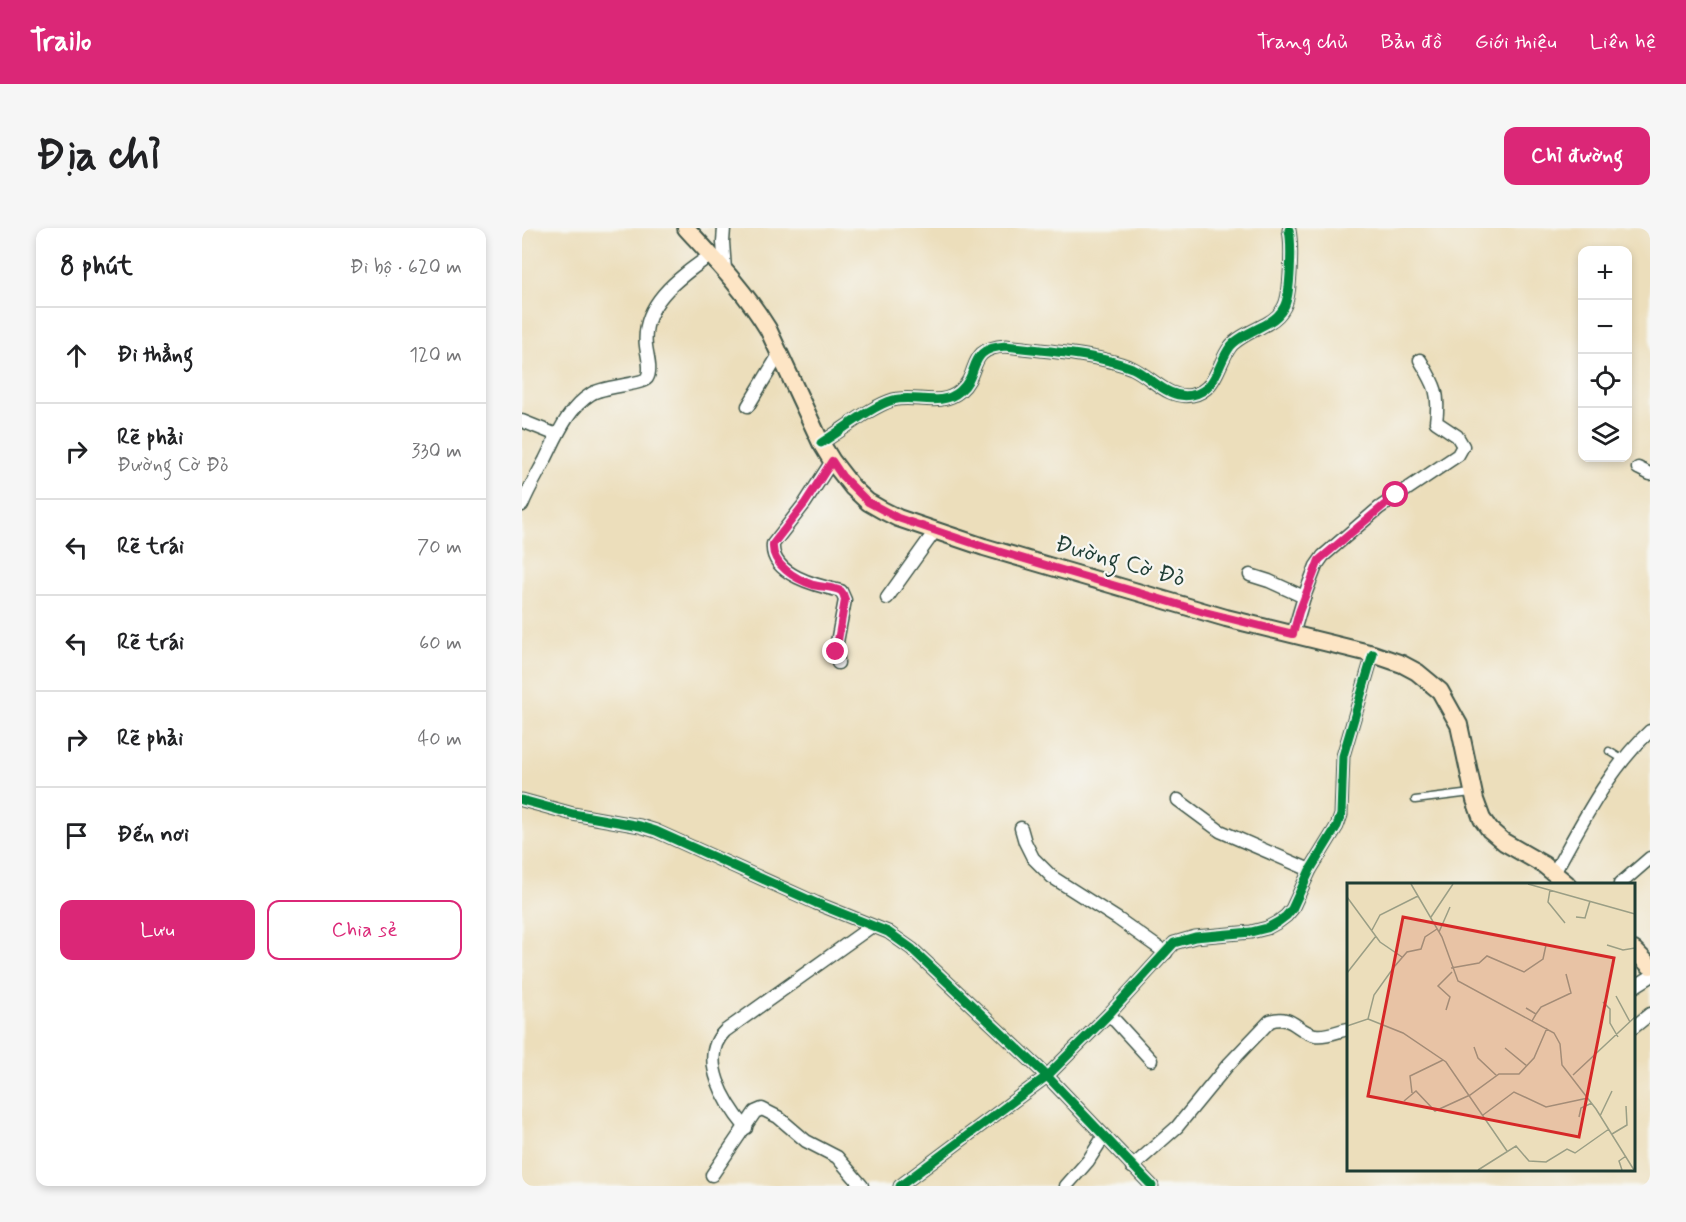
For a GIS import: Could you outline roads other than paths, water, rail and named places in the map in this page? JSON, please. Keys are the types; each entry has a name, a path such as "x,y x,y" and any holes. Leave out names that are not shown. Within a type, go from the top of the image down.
{"main road":[{"name":"Đường Cờ Đỏ","path":"686,228 725,270 757,311 780,353 821,443 847,482 868,502 898,518 936,531 1226,618 1373,654 1417,672 1440,691 1459,725 1473,792 1482,819 1496,837 1554,873 1565,883"},
{"path":"1635,951 1650,966"}],"street":[{"path":"724,228 725,270"},
{"path":"821,443 891,400 912,398 935,400 960,391 978,357 995,346 1110,362 1132,368 1167,391 1179,395 1192,395 1203,391 1212,382 1235,341 1272,321 1285,306 1288,297 1291,242 1289,230"},
{"path":"522,505 557,435 574,408 592,393 620,384 641,382 647,378 649,370 645,332 653,308 675,281 711,255"},
{"path":"748,406 780,353"},
{"path":"1293,634 1304,597 1316,566 1323,556 1379,508 1458,455 1462,450 1461,440 1436,422 1438,396 1420,360"},
{"path":"522,421 557,435"},
{"path":"832,461 805,503 773,544 773,549 779,562 793,575 813,585 841,591 844,595 837,642 838,663"},
{"path":"1638,468 1650,474"},
{"path":"887,598 936,531"},
{"path":"1250,574 1304,597"},
{"path":"900,1186 1047,1076 1174,944 1183,939 1251,932 1267,928 1278,922 1292,909 1310,870 1337,826 1341,815 1343,756 1373,654"},
{"path":"1554,873 1622,759 1650,731"},
{"path":"522,800 573,814 656,831 816,903 888,932 912,949 1047,1076 1152,1186"},
{"path":"1178,800 1220,831 1310,870"},
{"path":"1021,828 1025,842 1034,858 1052,878 1118,919 1166,953"},
{"path":"1622,883 1650,858"},
{"path":"746,1128 721,1090 714,1064 717,1039 872,926"},
{"path":"1635,986 1650,977"},
{"path":"1109,1014 1151,1060"},
{"path":"1635,1026 1650,1014"},
{"path":"1132,1167 1177,1127 1227,1066 1270,1021 1279,1018 1288,1020 1311,1034 1318,1035 1347,1029"},
{"path":"712,1175 755,1112 762,1109 770,1112 806,1141 837,1157 862,1186"},
{"path":"1066,1186 1088,1161 1104,1136"}],"lane":[{"path":"1609,751 1622,759"},
{"path":"1415,800 1473,792"}]}
